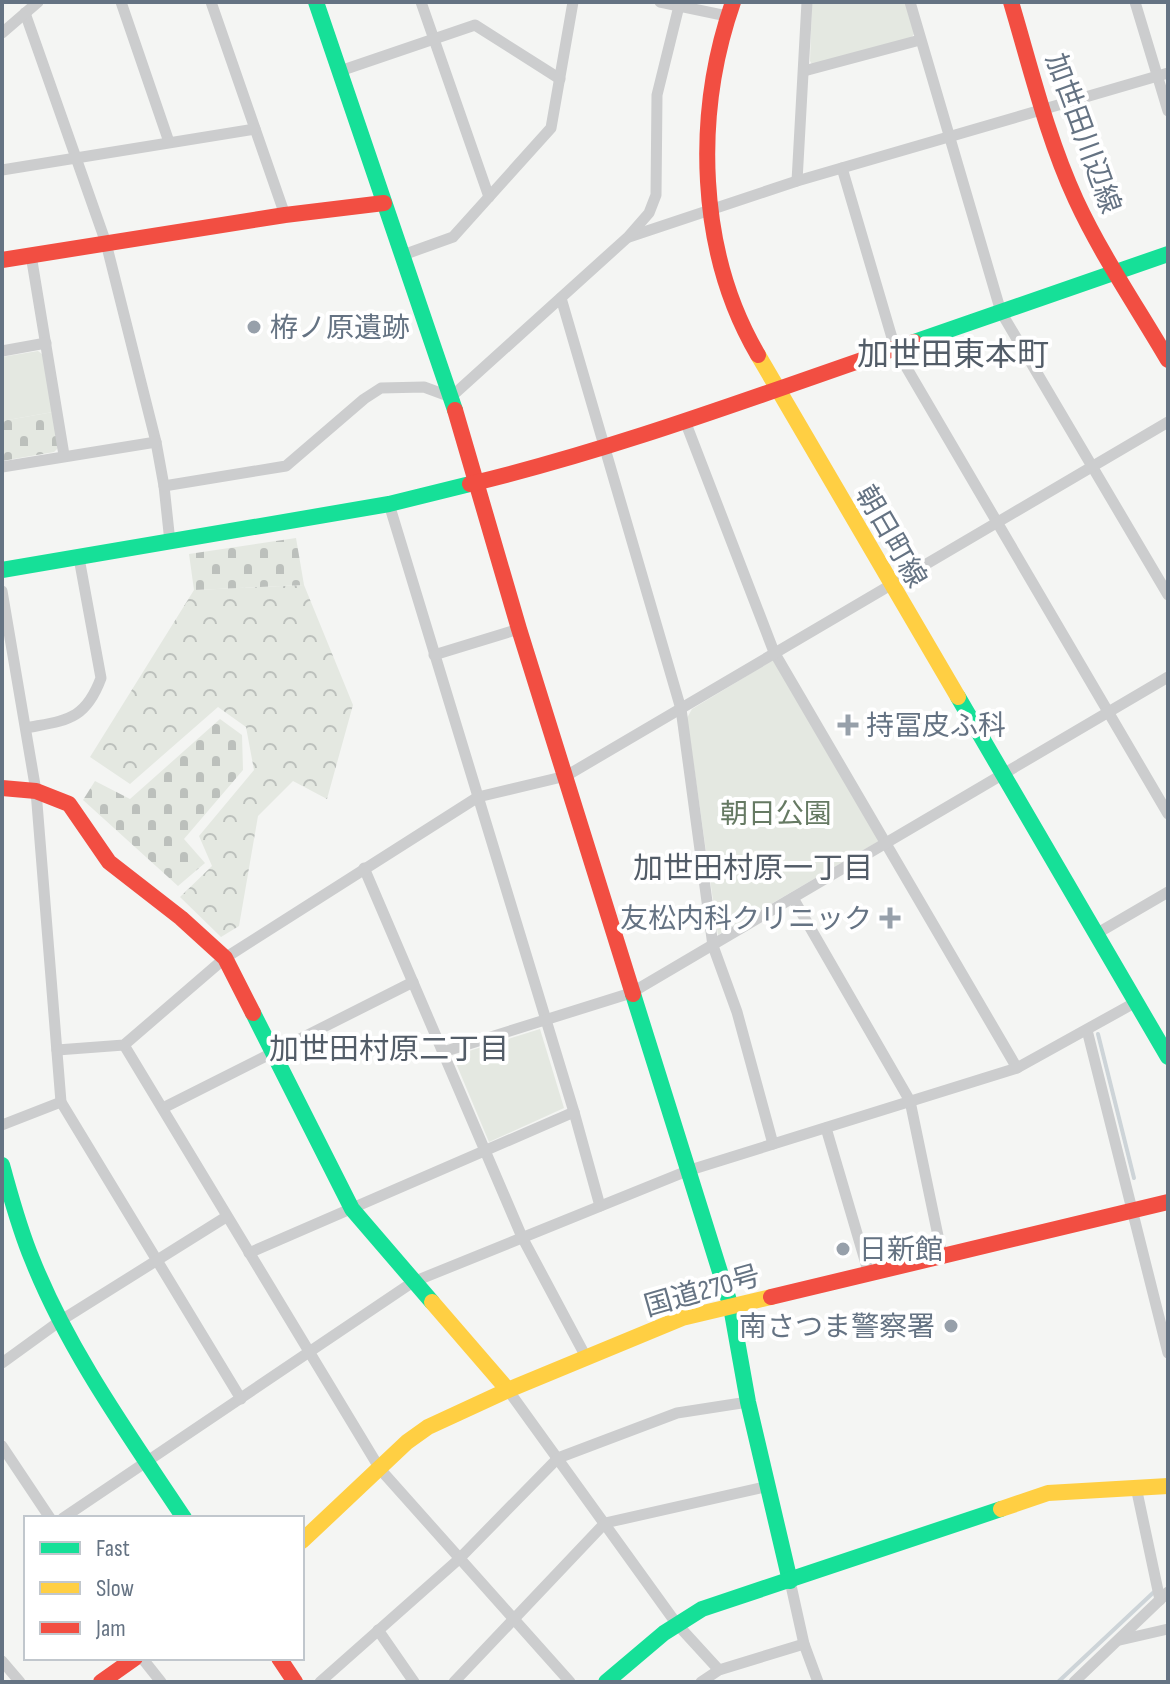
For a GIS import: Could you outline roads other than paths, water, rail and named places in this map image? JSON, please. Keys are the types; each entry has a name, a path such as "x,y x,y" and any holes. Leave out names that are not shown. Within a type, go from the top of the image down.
{"main road":[{"path":"316,2 451,397 519,629 731,1307 748,1402 790,1581"},
{"name":"加世田川辺線","path":"1011,2 1059,160 1075,198 1168,360"},
{"name":"朝日町線","path":"730,9 716,63 708,130 712,209 719,251 746,334 1168,1057"},
{"path":"2,260 285,215 384,203"},
{"path":"2,570 389,504 476,483 685,421 1168,254"},
{"path":"2,788 36,791 69,804 109,862 181,918 225,958 352,1209 508,1390"},
{"path":"2,1165 35,1269 60,1321 183,1516"},
{"name":"国道270号","path":"304,1539 407,1442 428,1427 508,1390 682,1318 1168,1202"},
{"path":"606,1682 676,1623 702,1609 1048,1493 1168,1486"},
{"path":"101,1682 132,1660"},
{"path":"280,1660 295,1682"}],"street":[{"path":"2,33 38,2"},
{"path":"121,2 169,142"},
{"path":"211,2 285,215"},
{"path":"421,2 489,197"},
{"path":"403,255 453,237 551,128 573,2"},
{"path":"660,2 730,9"},
{"path":"797,181 807,2"},
{"path":"910,2 1001,312 1168,595"},
{"path":"1135,2 1163,74 1168,111"},
{"path":"164,486 286,466 381,388 424,387 451,397 628,237 649,213 656,195 657,95 679,6"},
{"path":"25,13 106,243 156,442 170,542"},
{"path":"340,71 475,25 560,79"},
{"path":"804,71 920,40"},
{"path":"628,237 797,181 1163,74"},
{"path":"2,170 255,129"},
{"path":"842,168 895,348 1168,814"},
{"path":"31,255 64,455"},
{"path":"561,298 681,709 713,946 737,1012 773,1144"},
{"path":"2,351 46,343"},
{"path":"685,421 774,652 1017,1068"},
{"path":"57,1050 124,1045 225,958 478,797 566,776 1168,422"},
{"path":"2,467 156,442"},
{"path":"389,504 600,1206"},
{"path":"26,728 72,719 95,694 101,678 79,558"},
{"path":"2,591 36,791 61,1102 241,1399"},
{"path":"434,655 519,629"},
{"path":"443,1052 631,993 1168,677"},
{"path":"364,868 522,1237 586,1357"},
{"path":"1096,934 1168,892"},
{"path":"793,898 910,1101 942,1255"},
{"path":"163,1108 413,982"},
{"path":"66,1516 413,1282 687,1171 1017,1068 1136,1002"},
{"path":"1087,1030 1166,1333 1168,1353"},
{"path":"124,1045 380,1469 570,1682"},
{"path":"2,1125 61,1102"},
{"path":"249,1253 574,1112"},
{"path":"826,1128 869,1274"},
{"path":"2,1363 60,1321 226,1217"},
{"path":"508,1390 676,1623 719,1670"},
{"path":"320,1682 459,1559 558,1458 677,1413 748,1402"},
{"path":"2,1446 49,1516"},
{"path":"454,1682 605,1523 769,1486"},
{"path":"1074,1682 1164,1596 1156,1581 1136,1487"},
{"path":"790,1581 804,1644 818,1682"},
{"path":"1119,1640 1168,1629"},
{"path":"378,1630 414,1682"},
{"path":"701,1682 719,1670 804,1644"},
{"path":"144,1660 161,1682"},
{"path":"2,1661 20,1682"}],"waterway":[{"path":"1098,1034 1134,1178"},
{"path":"1058,1682 1155,1591"}],"place":[{"name":"栫ノ原遺跡","path":"254,327"},
{"name":"持冨皮ふ科","path":"848,725"},
{"name":"友松内科クリニック","path":"890,918"},
{"name":"日新館","path":"843,1249"},
{"name":"南さつま警察署","path":"951,1326"}],"district":[{"name":"加世田東本町","path":"953,354"},
{"name":"加世田村原一丁目","path":"753,868"},
{"name":"加世田村原二丁目","path":"389,1049"}],"park label":[{"name":"朝日公園","path":"776,813"}]}
